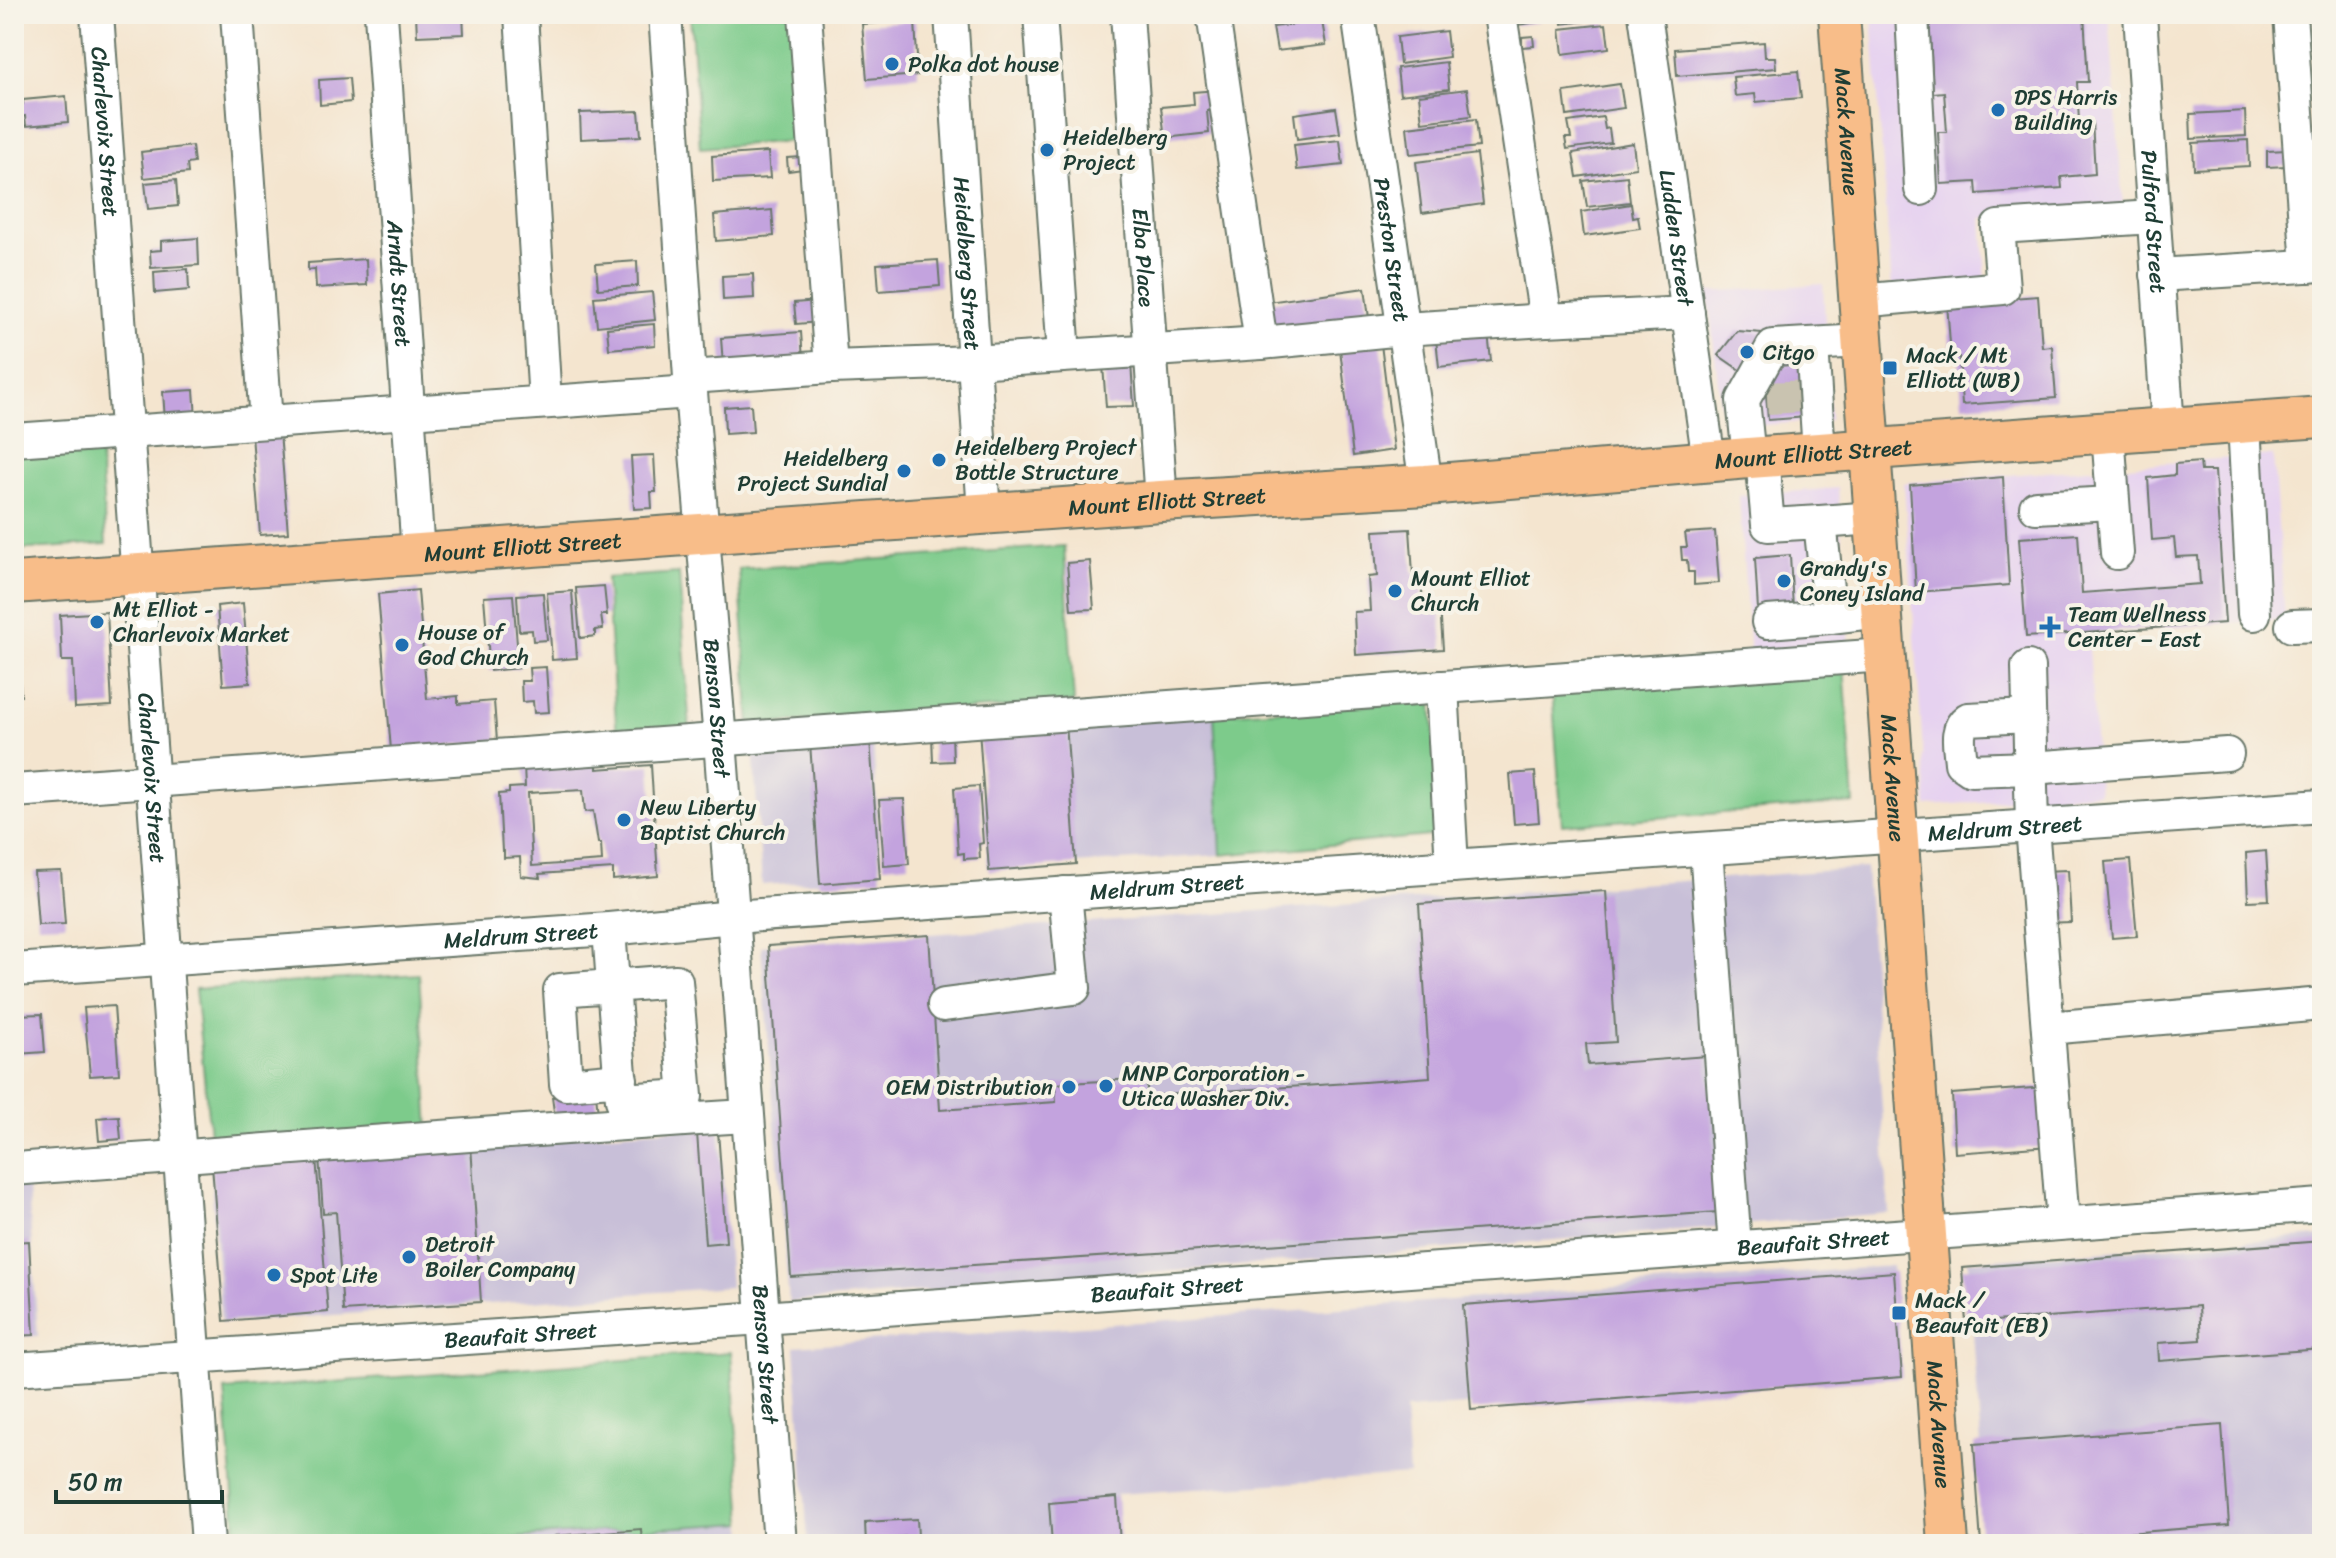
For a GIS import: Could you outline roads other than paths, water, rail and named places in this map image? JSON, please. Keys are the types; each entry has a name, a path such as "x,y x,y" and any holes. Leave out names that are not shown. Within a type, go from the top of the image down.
{"main road":[{"name":"Mack Avenue","path":"1839,14 1948,1544"},
{"name":"Mount Elliott Street","path":"14,583 984,513 1426,485 1756,457 2322,417"}],"street":[{"name":"Charlevoix Street","path":"97,14 208,1544"},
{"path":"237,14 266,422"},
{"name":"Arndt Street","path":"381,14 418,554"},
{"path":"521,14 545,402"},
{"name":"Benson Street","path":"665,14 780,1544"},
{"path":"805,14 831,367"},
{"name":"Heidelberg Street","path":"951,14 984,513"},
{"path":"1040,14 1064,355"},
{"name":"Elba Place","path":"1127,14 1161,501"},
{"path":"1213,14 1261,343"},
{"name":"Preston Street","path":"1358,14 1426,485"},
{"path":"1500,14 1546,320"},
{"name":"Ludden Street","path":"1645,14 1709,461"},
{"path":"1912,14 1921,189"},
{"name":"Pulford Street","path":"2140,14 2168,428"},
{"path":"2157,275 2315,265 2290,14"},
{"path":"1859,301 2003,288 1998,227 2153,217"},
{"path":"14,440 545,402 831,367 974,362 1261,343 1403,329 1688,313"},
{"path":"1862,341 1773,346 1755,399 1756,457 1768,525 1874,518"},
{"path":"1812,344 1811,396 1819,453"},
{"path":"1811,396 1867,398"},
{"path":"1700,404 1755,399"},
{"path":"2244,423 2254,614"},
{"path":"2108,433 2117,553"},
{"path":"2036,507 2113,503"},
{"path":"1820,522 1830,617"},
{"path":"1768,622 1881,611"},
{"path":"14,791 1884,655"},
{"path":"2028,667 2032,826 2063,1223"},
{"path":"1442,687 1452,866"},
{"path":"2029,716 1968,719 1959,728 1961,763 1971,770 2227,754"},
{"name":"Meldrum Street","path":"14,970 2322,806"},
{"path":"1706,849 1735,1247"},
{"path":"944,1005 1074,988 1065,893"},
{"path":"609,929 613,985 621,1079 622,1100 686,1096 676,981 613,985 560,990 566,1084 621,1079"},
{"path":"2048,1028 2322,1004"},
{"path":"14,1169 747,1116"},
{"name":"Beaufait Street","path":"14,1369 2322,1205"}],"tunnel":[{"path":"1767,398 1806,396"}],"place":[{"name":"Polka dot house","path":"892,64"},
{"name":"DPS Harris Building","path":"1998,110"},
{"name":"Heidelberg Project","path":"1047,150"},
{"name":"Citgo","path":"1747,352"},
{"name":"Mack / Mt Elliott (WB)","path":"1890,368"},
{"name":"Heidelberg Project Bottle Structure","path":"939,460"},
{"name":"Heidelberg Project Sundial","path":"904,471"},
{"name":"Grandy's Coney Island","path":"1784,581"},
{"name":"Mount Elliot Church","path":"1395,591"},
{"name":"Mt Elliot - Charlevoix Market","path":"97,622"},
{"name":"Team Wellness Center – East","path":"2050,627"},
{"name":"House of God Church","path":"402,645"},
{"name":"New Liberty Baptist Church","path":"624,820"},
{"name":"MNP Corporation - Utica Washer Div.","path":"1106,1086"},
{"name":"OEM Distribution","path":"1069,1087"},
{"name":"Detroit Boiler Company","path":"409,1257"},
{"name":"Spot Lite","path":"274,1275"},
{"name":"Mack / Beaufait (EB)","path":"1899,1313"}]}
